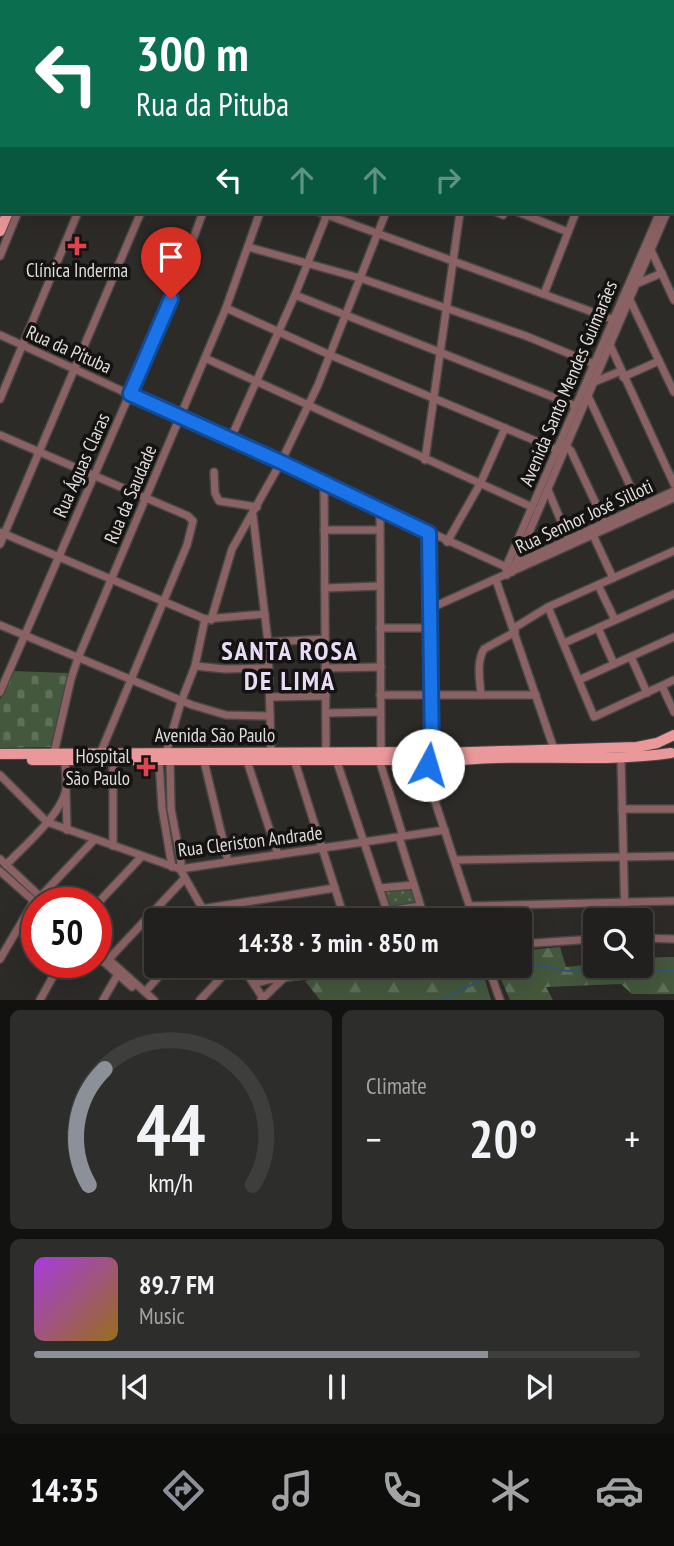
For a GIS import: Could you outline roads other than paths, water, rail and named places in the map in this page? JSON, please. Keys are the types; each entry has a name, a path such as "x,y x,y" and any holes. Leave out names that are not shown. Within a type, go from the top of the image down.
{"main road":[{"path":"0,231 5,214"},
{"name":"Avenida São Paulo","path":"434,758 554,749 637,747 657,743 671,736"},
{"name":"Avenida São Paulo","path":"671,736 665,746 672,754"},
{"name":"Avenida São Paulo","path":"0,760 113,761 271,752 434,758 621,758 672,754"},
{"name":"Avenida São Paulo","path":"0,754 100,754 204,761 336,759 380,755"}],"street":[{"path":"0,256 17,214"},
{"path":"0,399 77,214"},
{"path":"0,544 2,533 76,370 140,214"},
{"name":"Rua Águas Claras","path":"0,692 171,299 203,214"},
{"name":"Rua da Saudade","path":"54,753 78,658 226,308 259,214"},
{"path":"230,439 295,295 328,214"},
{"path":"330,214 616,321"},
{"path":"172,867 162,808 165,758 181,702 232,549 253,515 309,405 385,214"},
{"path":"425,460 460,214"},
{"path":"523,214 568,232"},
{"path":"544,294 575,214"},
{"name":"Avenida Santo Mendes Guimarães","path":"509,570 532,507 588,396 610,345 616,321 659,214"},
{"name":"Avenida Santo Mendes Guimarães","path":"509,570 548,490 576,406 594,364 636,285 666,214"},
{"path":"248,247 309,262 447,307 594,364"},
{"path":"651,250 673,296"},
{"path":"636,285 662,273"},
{"path":"295,295 576,406"},
{"path":"629,298 672,382 674,392"},
{"path":"226,308 505,428 562,447 605,523"},
{"name":"Rua da Pituba","path":"0,335 281,462 509,570"},
{"path":"610,345 674,484"},
{"path":"205,358 532,507"},
{"path":"594,382 659,360"},
{"path":"588,396 640,507"},
{"path":"447,542 480,485 505,428"},
{"path":"0,435 190,517 193,521 187,545 100,754"},
{"path":"214,472 215,496 219,500 257,507"},
{"path":"324,483 326,752"},
{"path":"548,490 569,540"},
{"name":"Rua Senhor José Silloti","path":"509,570 674,491"},
{"name":"Rua Senhor José Silloti","path":"509,570 674,498"},
{"path":"380,509 380,755 421,908"},
{"path":"253,515 268,642 271,752"},
{"path":"324,530 380,530"},
{"path":"2,533 208,620 265,614"},
{"path":"429,533 430,695 434,758 427,777 470,906 674,901"},
{"path":"593,535 613,578"},
{"path":"481,695 479,668 484,649 548,607 674,551"},
{"path":"429,609 496,580 509,570"},
{"path":"496,580 554,749"},
{"path":"598,585 615,620"},
{"path":"325,588 380,586"},
{"path":"564,643 674,594"},
{"path":"548,607 594,717 674,680"},
{"path":"0,625 181,702 226,715 270,716"},
{"path":"380,628 429,628"},
{"path":"598,628 614,664"},
{"path":"579,680 674,637"},
{"path":"268,642 325,639"},
{"path":"631,657 647,693"},
{"path":"195,666 225,669 268,668"},
{"path":"327,668 381,667"},
{"path":"662,686 674,712"},
{"path":"380,695 536,695"},
{"path":"270,697 326,696"},
{"path":"326,713 380,712"},
{"path":"165,758 180,869 200,908"},
{"path":"621,758 624,908"},
{"path":"294,759 341,908"},
{"path":"336,759 386,908"},
{"path":"65,760 67,830"},
{"path":"113,761 113,846"},
{"path":"204,761 228,861"},
{"path":"247,761 278,855"},
{"name":"Rua Cleriston Andrade","path":"0,775 47,822 180,869 445,830"},
{"path":"26,887 3,862 47,822 66,790"},
{"path":"162,808 172,808"},
{"path":"622,809 674,809"},
{"path":"54,812 62,811 67,815"},
{"path":"52,887 94,840"},
{"path":"112,888 142,856"},
{"path":"455,860 674,856"},
{"path":"0,871 21,887"},
{"path":"112,956 185,878"},
{"path":"380,888 414,885"},
{"path":"207,908 334,888"},
{"path":"0,959 21,928"},
{"path":"653,938 674,939"},
{"path":"532,943 583,940"},
{"path":"112,965 146,996"},
{"path":"112,967 154,1000"},
{"path":"103,1000 118,974"},
{"path":"40,1000 52,978"},
{"path":"146,996 159,978"},
{"path":"200,1000 221,978"},
{"path":"250,978 262,999 285,978"},
{"path":"254,984 285,978"},
{"path":"492,978 500,1000"}],"waterway":[{"path":"532,967 567,971 674,971"},
{"path":"441,1000 486,978"}],"place":[{"name":"Clínica Inderma","path":"77,246"},
{"name":"Hospital São Paulo","path":"146,767"}],"district":[{"name":"SANTA ROSA DE LIMA","path":"290,666"}]}
